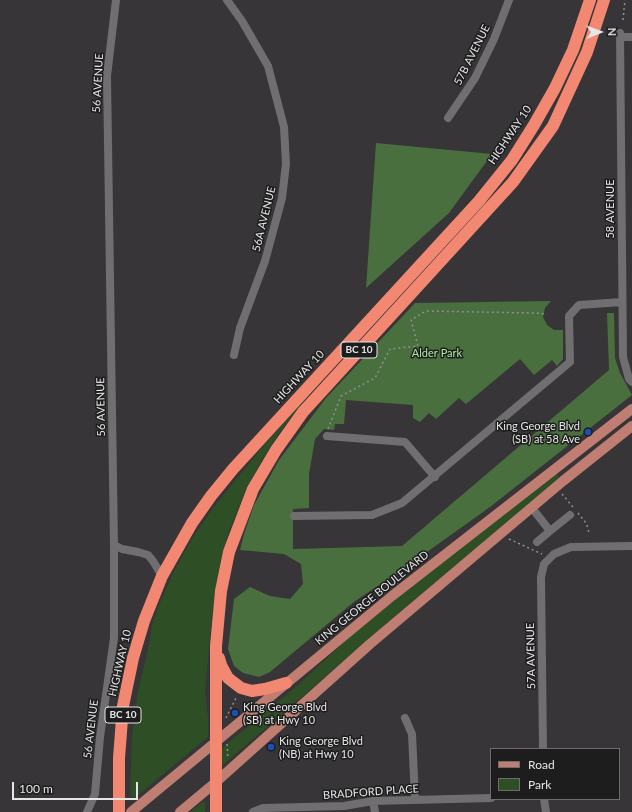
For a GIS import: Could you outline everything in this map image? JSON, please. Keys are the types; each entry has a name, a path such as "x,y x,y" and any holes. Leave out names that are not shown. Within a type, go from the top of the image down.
{"highway":[{"name":"HIGHWAY 10","path":"119,812 119,758 123,706 133,658 144,621 162,576 192,523 233,468 479,201 512,160 556,88 573,50 590,0"},
{"name":"BC 10","path":"216,812 216,782 221,742 216,646 221,592 229,552 253,489 276,450 303,412 513,182 553,126 587,52 604,0"},
{"path":"216,646 221,666 228,678 241,688 252,691 286,683"}],"main road":[{"name":"KING GEORGE BOULEVARD","path":"131,812 221,742 286,683 392,596 632,409"},
{"path":"180,812 216,782 370,644 632,426"}],"street":[{"name":"56 AVENUE","path":"87,812 95,794 100,737 114,638 107,76 116,0"},
{"name":"56A AVENUE","path":"228,0 268,66 284,127 286,164 282,198 265,261 240,328 234,355"},
{"name":"57B AVENUE","path":"448,118 475,78 494,39 509,0"},
{"name":"58 AVENUE","path":"632,37 620,35 623,357 632,382"},
{"path":"294,516 372,515 402,503 435,477 570,362 569,316 578,305 622,304"},
{"path":"327,433 405,442 435,477"},
{"path":"532,508 550,531"},
{"path":"536,542 570,515"},
{"path":"114,545 127,551 148,555 162,576"},
{"name":"57A AVENUE","path":"543,748 540,577 544,564 554,554 571,547 632,546"},
{"path":"405,718 412,734 415,799"},
{"name":"BRADFORD PLACE","path":"253,812 263,808 344,806 373,800 490,798"},
{"path":"373,800 375,812"},
{"path":"544,800 546,812"}],"path":[{"path":"623,20 624,0"},
{"path":"327,433 341,396 375,378 390,350 418,346 411,320 426,311 547,314"},
{"path":"509,539 544,555"},
{"path":"226,718 238,693"},
{"path":"230,711 235,713"},
{"path":"221,742 228,762"}],"green space":[{"path":"376,143 492,154 449,213 366,288"},
{"name":"Alder Park","path":"551,301 545,308 543,317 547,325 554,330 563,330 563,359 557,366 552,360 534,375 520,359 466,404 459,398 436,419 429,413 420,422 413,418 413,405 346,400 344,424 335,424 334,430 324,429 315,439 309,474 309,508 293,509 293,549 402,546 609,370 607,313 614,313 615,358 620,373 632,395 490,507 399,572 355,601 270,672 259,677 243,673 234,666 228,649 234,599 250,587 270,596 290,599 303,584 301,564 284,554 240,550 254,505 279,460 326,398 415,303"},
{"path":"314,389 279,433 259,465 245,492 229,531 221,558 212,615 205,692 208,718 208,737 132,800 130,793 132,739 137,696 152,625 158,607 175,569 193,537 213,508 264,445"},
{"path":"556,472 560,479 411,602 222,766 222,748 298,685 355,632"},
{"path":"203,801 205,802 205,812 190,812"}],"place":[{"name":"King George Blvd (SB) at 58 Ave","path":"588,432"},
{"name":"King George Blvd (SB) at Hwy 10","path":"235,713"},
{"name":"King George Blvd (NB) at Hwy 10","path":"271,747"}]}
